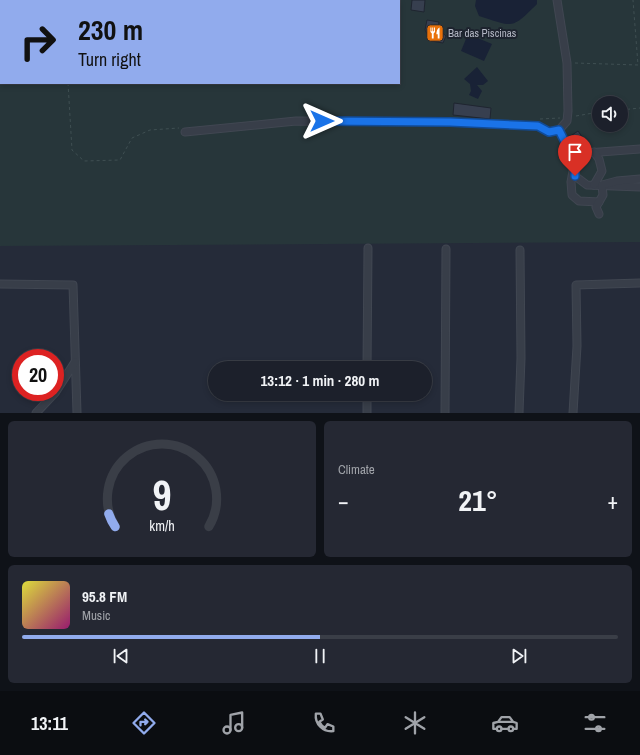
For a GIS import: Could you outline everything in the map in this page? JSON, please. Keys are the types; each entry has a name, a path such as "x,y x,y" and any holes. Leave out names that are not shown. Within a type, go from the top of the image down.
{"street":[{"path":"185,132 296,121 450,122 538,126 549,132 559,130 568,118 567,63 557,0"},
{"path":"559,130 574,165 575,176 580,181 594,185 640,187"},
{"path":"599,202 579,201 572,195 571,182 574,165 580,156 594,152 640,149"},
{"path":"594,152 599,159 602,171 594,185"},
{"path":"602,185 617,181 640,178"},
{"path":"599,214 596,208 603,195 602,185"},
{"path":"367,361 368,248"},
{"path":"445,413 446,249"},
{"path":"519,413 521,358 520,250"},
{"path":"573,413 577,346 576,285 640,283"},
{"path":"0,284 73,285 77,413"},
{"path":"36,413 55,393 75,362"},
{"path":"367,401 367,413"}],"path":[{"path":"571,63 638,65 633,0"},
{"path":"628,109 640,108"},
{"path":"568,118 592,113"}],"shaded area":[{"path":"400,0 640,0 640,242 0,246 0,84 400,84"}],"water":[{"path":"476,0 537,0 537,4 516,22 506,24 479,16 475,6"},
{"path":"468,34 492,44 484,61 461,51"},
{"path":"477,67 488,81 483,85 477,85 482,91 478,99 469,95 471,91 470,84 464,79"}],"building":[{"path":"412,0 425,0 424,12 411,10"},
{"name":"Bar das Piscinas","path":"427,20 439,22 438,29 446,36 443,43 431,41 425,30"},
{"path":"454,103 491,108 490,119 453,115"},
{"path":"578,131 590,148 579,152 569,137"}],"place":[{"name":"Bar das Piscinas","path":"435,33"}],"route":[{"path":"322,121 510,124 538,126 549,132 559,130 575,162 575,176"}]}
